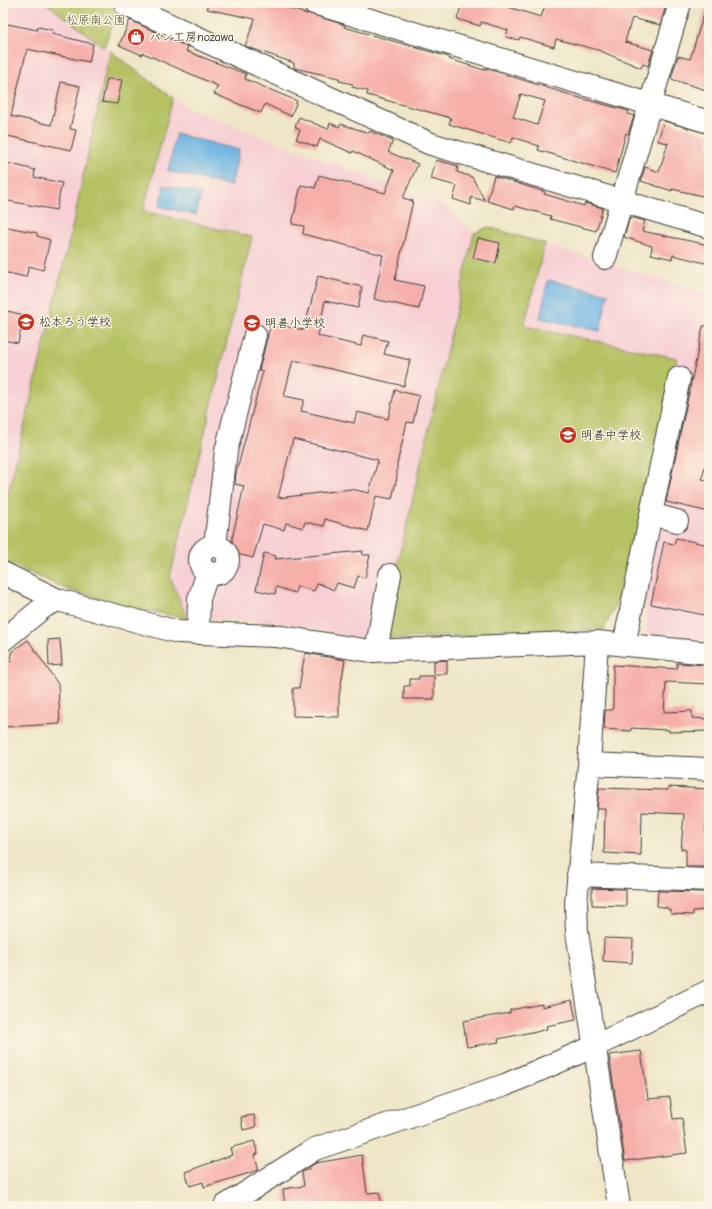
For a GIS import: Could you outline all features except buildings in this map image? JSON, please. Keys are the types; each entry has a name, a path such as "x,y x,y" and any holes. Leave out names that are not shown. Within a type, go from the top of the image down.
{"street":[{"path":"314,3 352,8 709,122"},
{"path":"604,258 680,3"},
{"path":"125,8 431,144 709,227"},
{"path":"198,633 200,599 208,572 219,573 226,568 228,563 227,554 215,546 226,451 255,335"},
{"path":"624,645 679,378"},
{"path":"651,514 677,520"},
{"path":"3,574 58,600 178,632 276,636 377,645 597,642 709,653"},
{"path":"377,645 390,575"},
{"path":"3,640 45,606 58,600"},
{"path":"597,642 589,764 578,875 576,932 619,1206"},
{"path":"589,764 709,769"},
{"path":"578,875 709,880"},
{"path":"225,1206 315,1149 505,1085 595,1046 709,991"}],"shaded area":[{"path":"3,3 46,3 187,108 446,206 474,233 488,227 709,294 709,641 646,637 646,601 620,598 604,629 368,639 278,623 187,618 133,609 69,590 3,561"}],"green space":[{"name":"松原南公園","path":"46,3 120,3 104,47"},
{"path":"110,51 173,98 143,211 252,237 170,577 187,618 132,608 69,590 3,561 3,515 71,233"},
{"name":"明善中学校","path":"488,227 545,244 524,326 677,358 631,573 604,629 386,639 395,575 474,233"}],"water":[{"path":"176,134 239,150 231,186 168,171"},
{"path":"164,185 201,194 196,215 159,206"},
{"path":"548,280 608,294 600,331 540,318"}],"place":[{"name":"パン工房nozawa","path":"136,37"},
{"name":"松本ろう学校","path":"26,322"},
{"name":"明善小学校","path":"252,323"},
{"name":"明善中学校","path":"568,435"}]}
